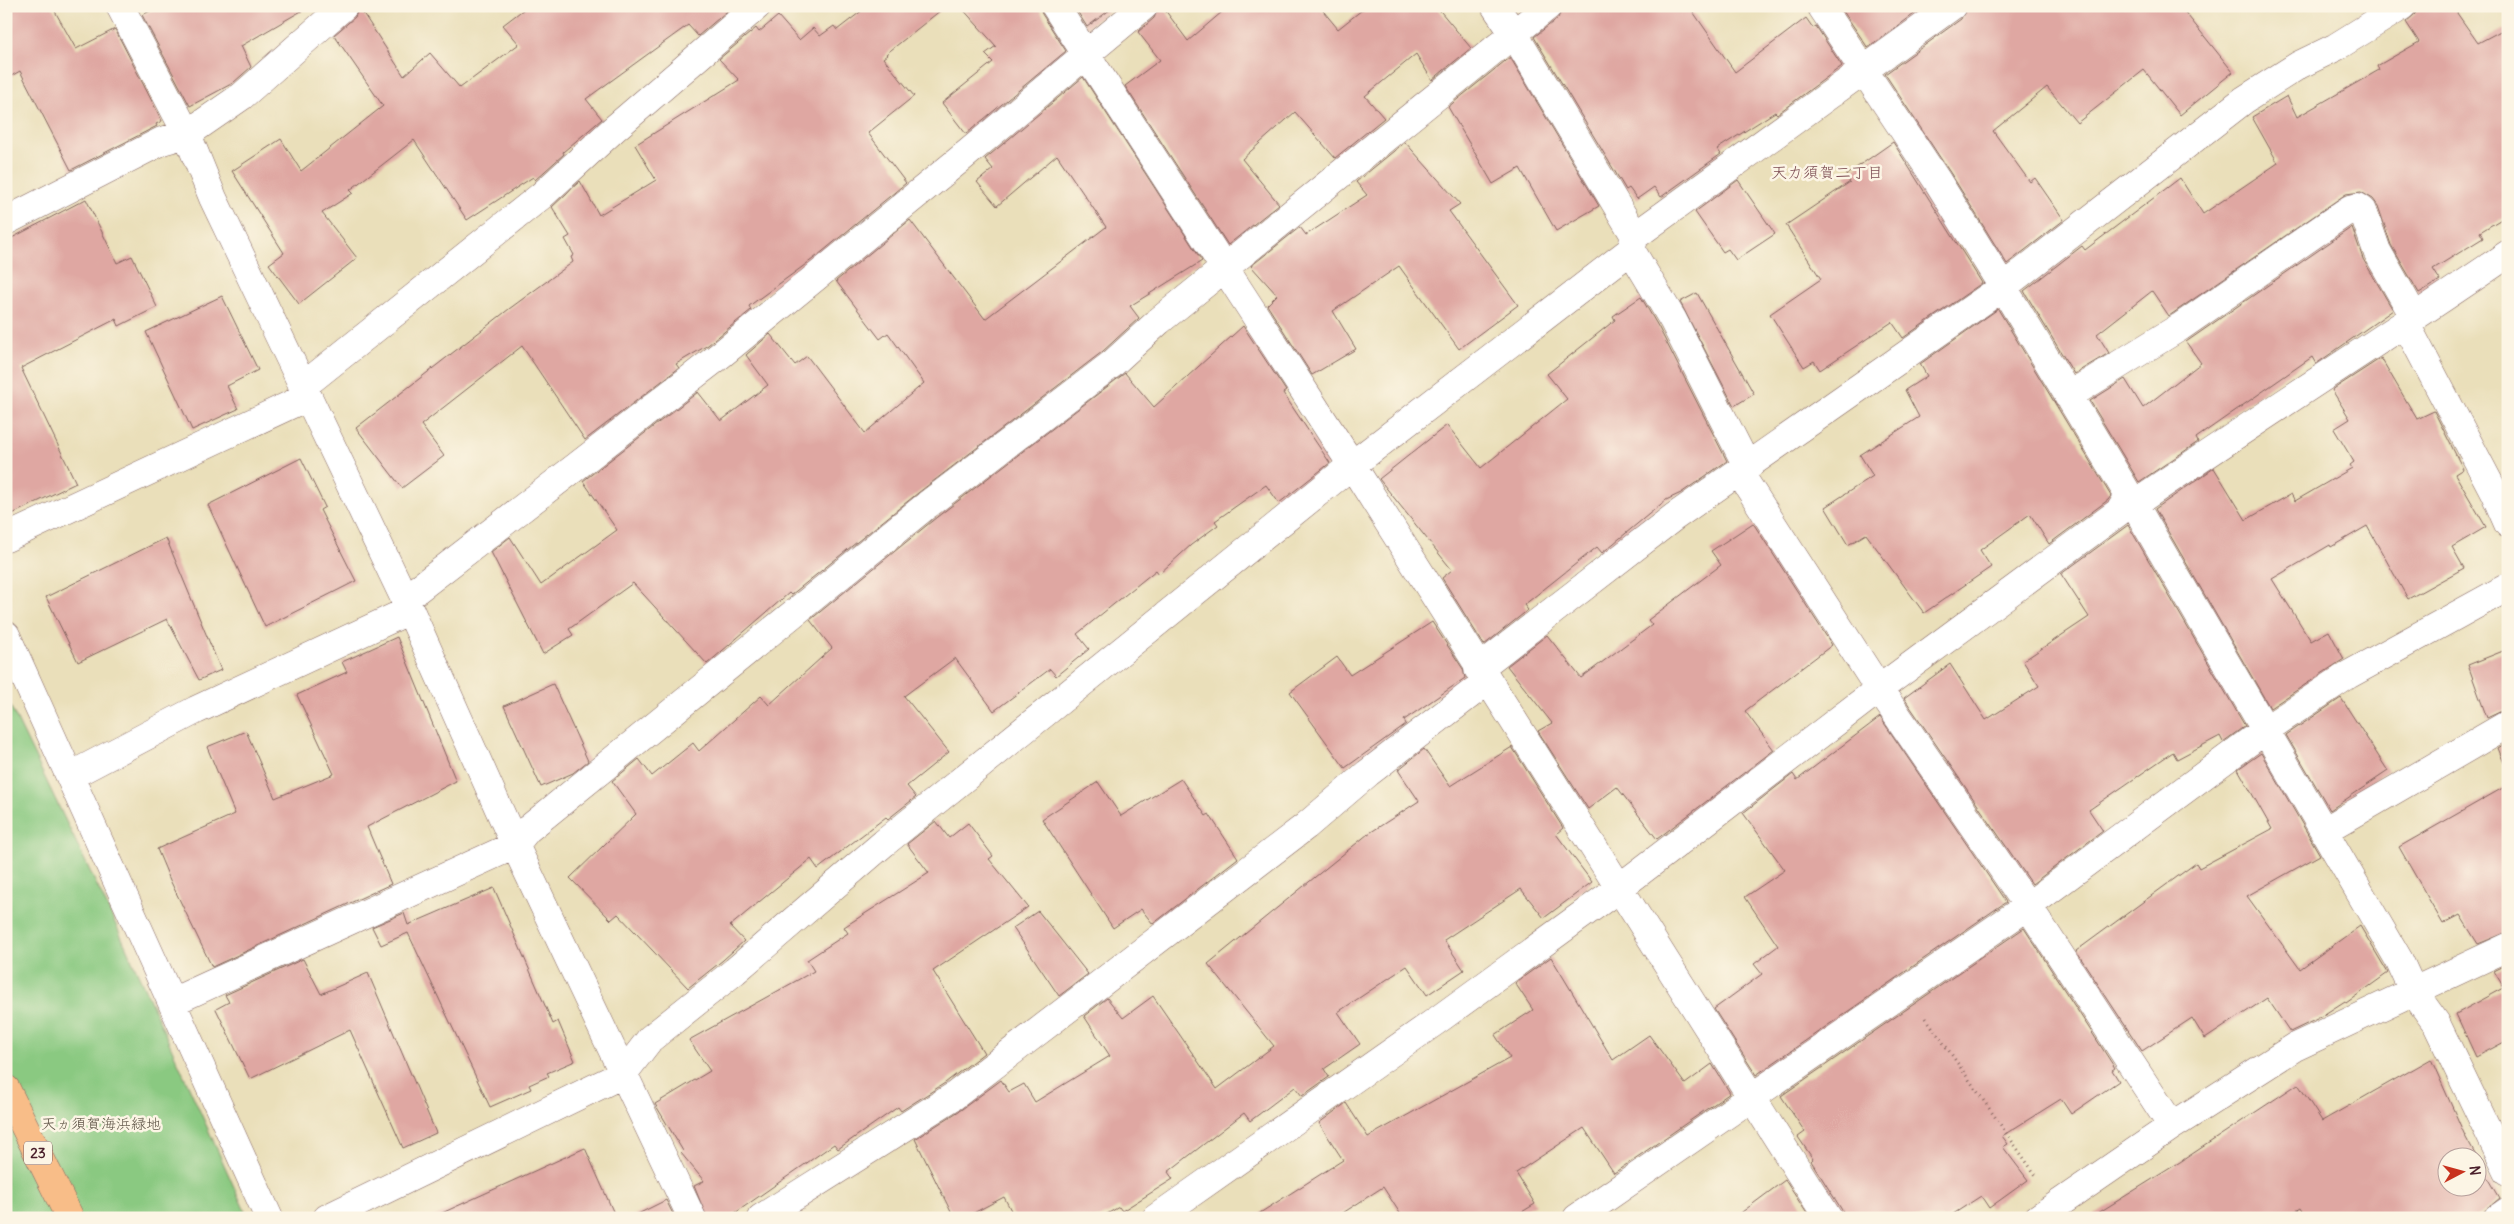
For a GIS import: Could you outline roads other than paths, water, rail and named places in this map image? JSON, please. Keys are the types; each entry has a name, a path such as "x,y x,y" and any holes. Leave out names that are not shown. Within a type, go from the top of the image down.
{"highway":[{"name":"23","path":"6,1089 70,1218"}],"street":[{"path":"120,6 187,134 213,198 408,604 515,845 692,1218"},
{"path":"6,221 162,141 187,134 242,96 344,6"},
{"path":"6,538 305,392 541,196 614,129 757,6"},
{"path":"1055,6 1352,465 1482,675 1828,1218"},
{"path":"70,776 196,710 408,604 718,357 1144,6"},
{"path":"1495,6 1514,34 1633,243 1673,320 1743,469 1879,689 2028,906 2172,1126"},
{"path":"172,1002 515,845 527,830 919,512 1112,364 1160,321 1548,6"},
{"path":"1821,6 1938,182 2131,500 2399,960 2413,991 2436,1023 2508,1172"},
{"path":"327,1218 623,1074 650,1040 736,971 884,843 1352,465 1633,243 1952,6"},
{"path":"761,1218 954,1096 1306,826 1482,675 1674,517 2003,287 2244,100 2402,6"},
{"path":"2068,396 2180,327 2350,209 2358,207 2363,211 2377,251 2508,524"},
{"path":"1156,1218 1439,1019 1619,888 1879,689 2131,500 2410,321 2508,254"},
{"path":"1577,1218 2028,906 2265,730 2348,676 2508,587"},
{"path":"6,635 269,1218"},
{"path":"2324,831 2508,724"},
{"path":"2054,1214 2172,1126 2295,1047 2508,947"},
{"path":"2498,1218 2508,1211"}],"district":[{"name":"天カ須賀二丁目","path":"1827,172"}],"park label":[{"name":"天ヵ須賀海浜緑地","path":"101,1123"}]}
